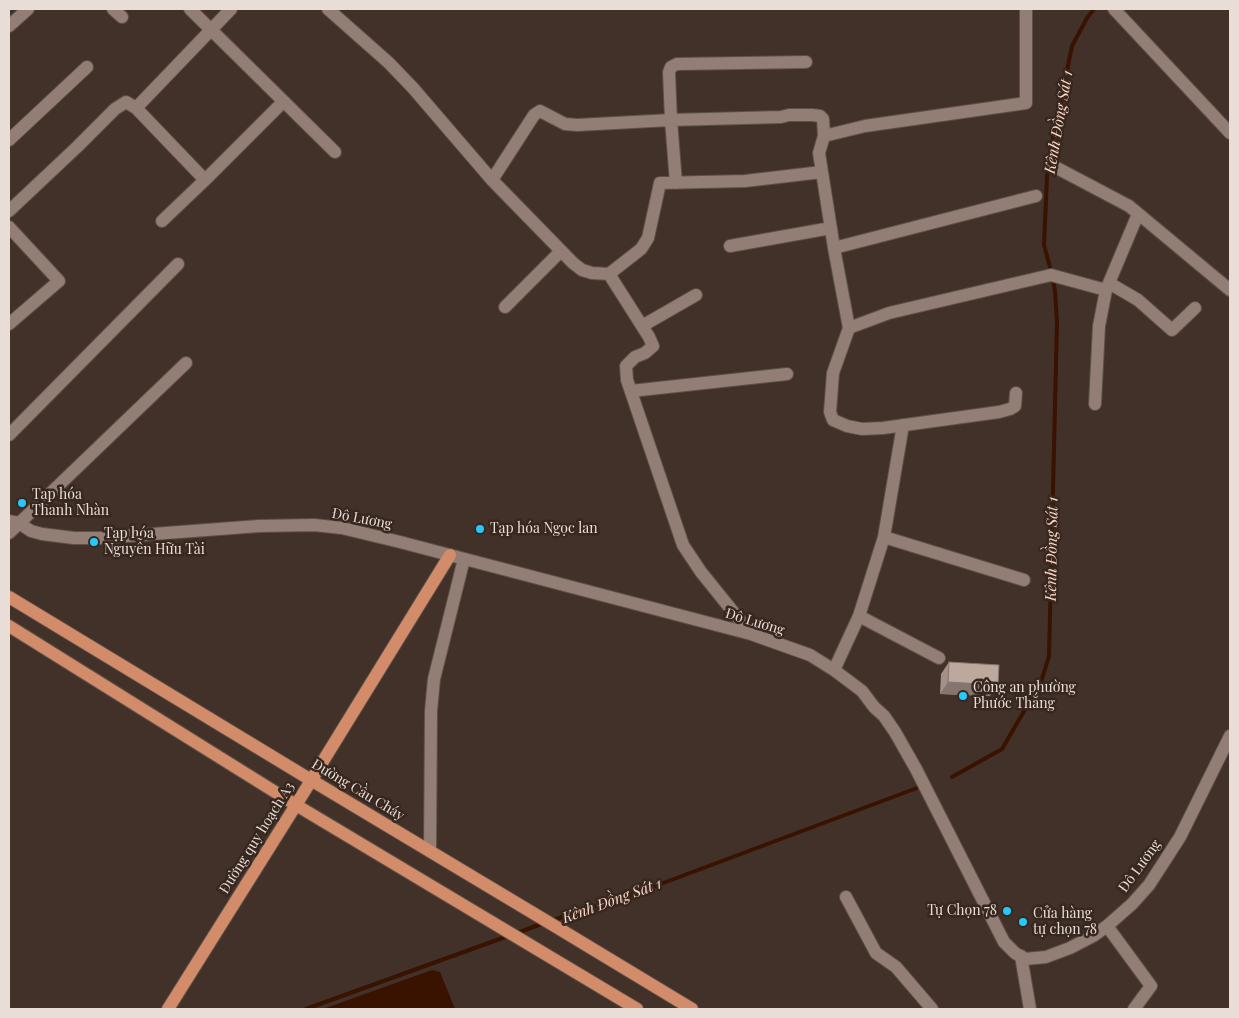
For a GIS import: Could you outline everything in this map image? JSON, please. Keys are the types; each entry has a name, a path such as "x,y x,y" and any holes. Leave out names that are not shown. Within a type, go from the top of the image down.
{"main road":[{"name":"Đường quy hoạch A3","path":"168,1009 450,555"},
{"name":"Đường Cầu Cháy","path":"9,596 692,1009"},
{"path":"9,626 296,805 637,1009"}],"street":[{"path":"9,26 28,9"},
{"path":"190,9 335,152"},
{"path":"136,108 232,9"},
{"path":"328,9 389,62 492,180 582,270 608,274 641,249 648,238 660,183 745,181 822,172"},
{"path":"1114,9 1230,133"},
{"path":"824,136 866,126 1026,103 1026,10"},
{"path":"676,183 671,120 669,72 671,67 674,65 806,62"},
{"path":"9,140 87,67"},
{"path":"9,211 115,109 126,102 136,108 205,180"},
{"path":"162,220 284,102"},
{"path":"492,180 534,115 538,112 542,112 565,124 577,125 671,120 820,116 824,136 819,153 849,328 833,373 830,412 833,420 847,426 862,429 883,428 999,412 1015,406 1016,394"},
{"path":"1057,168 1129,206 1230,290"},
{"path":"834,248 1036,196"},
{"path":"1095,404 1099,326 1107,286 1138,214"},
{"path":"9,227 60,281 9,324"},
{"path":"730,246 831,228"},
{"path":"505,307 561,251"},
{"path":"9,435 178,264"},
{"path":"608,274 653,346 645,353 635,357 626,366 627,380 683,546 751,634"},
{"path":"849,328 889,314 1052,275 1107,286 1138,300 1172,330 1195,308"},
{"path":"642,326 696,295"},
{"path":"9,533 14,522 186,363"},
{"path":"631,391 787,374"},
{"path":"834,670 858,616 884,537 903,425"},
{"name":"Đô Lương","path":"14,522 31,531 42,534 74,538 100,538 259,526 314,525 342,528 751,634 810,655 862,691 874,707 884,716 928,791 1004,942 1015,953 1025,959 1046,957 1070,948 1093,936 1132,904 1149,885 1180,837 1230,736"},
{"path":"884,537 1024,580"},
{"path":"430,851 431,711 434,679 464,559"},
{"path":"858,616 939,658"},
{"path":"846,897 876,953 896,967 932,1009"},
{"path":"1107,926 1151,986 1134,1009"},
{"path":"1021,956 1030,1009"}],"shaded area":[{"path":"432,970 440,972 455,1009 323,1009"}],"building":[{"path":"949,662 999,665 998,685 948,682"}],"waterway":[{"name":"Kênh Đồng Sát 1","path":"1051,271 1044,245 1047,176 1051,149 1072,46 1094,9"},
{"name":"Kênh Đồng Sát 1","path":"952,777 1002,749 1041,682 1049,656 1057,322 1053,280"},
{"name":"Kênh Đồng Sát 1","path":"553,920 642,891 917,788"},
{"name":"Kênh Đồng Sát 1","path":"517,933 544,923"},
{"name":"Kênh Đồng Sát 1","path":"306,1009 508,936"}],"place":[{"name":"Tạp hóa Thanh Nhàn","path":"22,503"},
{"name":"Tạp hóa Ngọc lan","path":"480,529"},
{"name":"Tạp hóa Nguyễn Hữu Tài","path":"94,542"},
{"name":"Công an phường Phước Thắng","path":"963,696"},
{"name":"Tự Chọn 78","path":"1007,911"},
{"name":"Cửa hàng tự chọn 78","path":"1023,922"}]}
